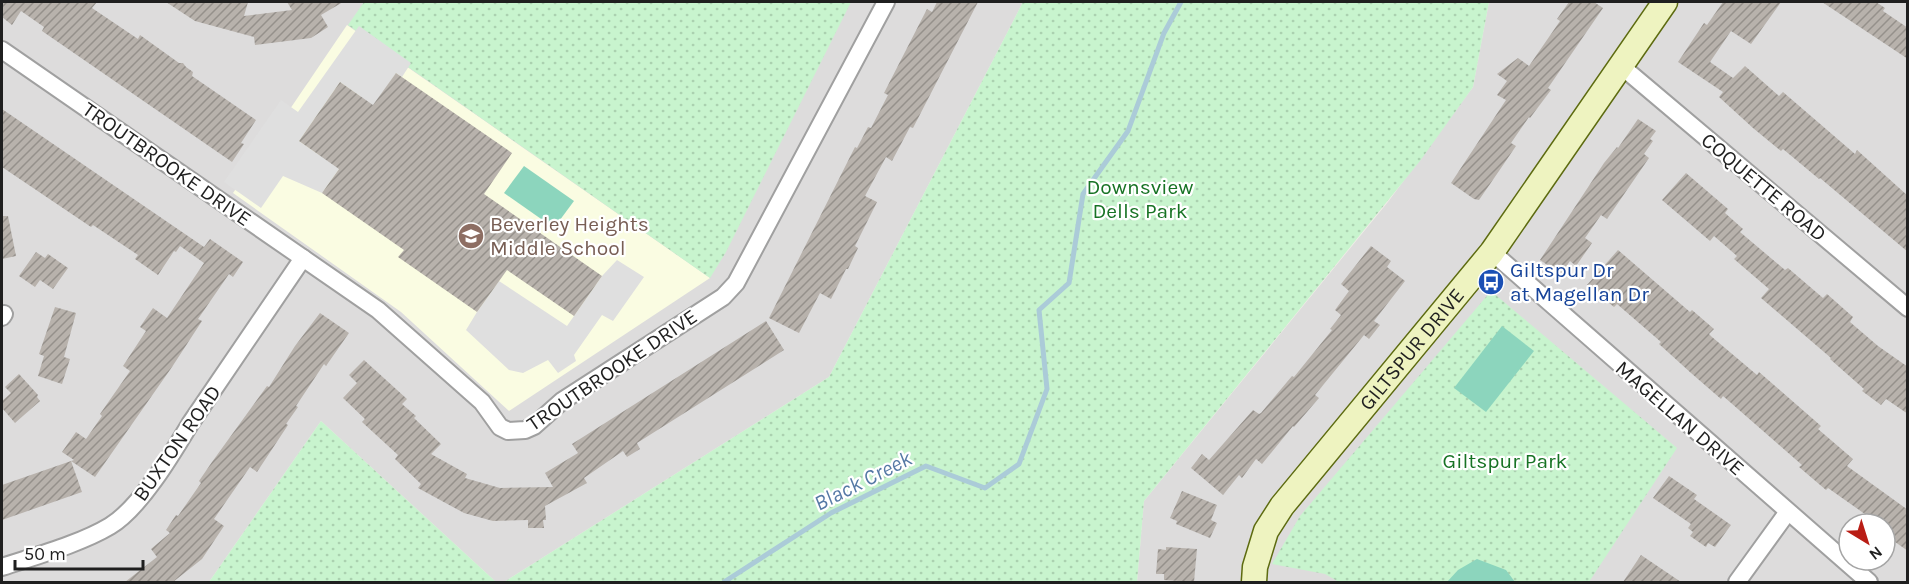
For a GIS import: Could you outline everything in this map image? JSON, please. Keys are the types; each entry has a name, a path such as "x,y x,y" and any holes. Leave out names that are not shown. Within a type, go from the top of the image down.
{"street":[{"name":"TROUTBROOKE DRIVE","path":"2,50 378,310 482,402 500,427 508,430 525,430 534,426 562,401 723,297 736,283 886,2"},
{"name":"GILTSPUR DRIVE","path":"1254,582 1255,567 1266,531 1282,506 1492,252 1665,2"},
{"name":"COQUETTE ROAD","path":"1620,65 1908,308"},
{"name":"MAGELLAN DRIVE","path":"1492,252 1869,582"},
{"name":"BUXTON ROAD","path":"2,567 112,525 130,507 176,448 303,258"},
{"path":"1737,582 1788,513"}],"shaded area":[{"path":"2,2 1023,2 829,377 504,582 496,582 321,421 209,582 2,582"},
{"path":"1489,2 1907,2 1907,582 1137,582 1144,501 1388,202 1473,87"},
{"name":"Beverley Heights Middle School","path":"347,25 710,278 509,411 401,312 233,193"},
{"path":"359,26 411,63 402,77 396,73 368,114 360,96 340,82 299,141 319,155 346,159 322,193 283,176 261,208 224,182 281,100 298,112"},
{"path":"617,260 644,277 613,321 602,315 574,355 576,361 558,373 548,360 523,373 509,370 466,330 499,281 567,326 602,276"}],"green space":[{"path":"364,2 851,2 726,252 710,278 348,25"},
{"name":"Downsview Dells Park","path":"1023,2 1489,2 1473,87 1420,161 1144,501 1137,582 504,582 829,377"},
{"path":"524,166 574,201 554,228 504,193"},
{"name":"Giltspur Park","path":"1491,291 1677,448 1589,582 1339,582 1325,574 1272,564 1300,516"},
{"path":"1502,326 1534,351 1486,412 1454,388"},
{"path":"321,421 496,582 209,582"},
{"path":"1477,559 1506,570 1515,582 1447,582 1458,570"}],"building":[{"path":"2,2 97,2 92,8 138,39 140,35 179,63 183,63 193,72 192,76 256,120 241,143 244,144 232,162 42,31 44,27 21,11 12,25 2,17"},
{"path":"166,2 248,2 244,16 292,10 287,2 343,2 321,15 328,27 311,38 255,45 254,37 195,21"},
{"path":"937,2 978,2 913,128 910,127 892,161 886,157 865,196 877,202 855,246 858,248 848,269 831,299 820,293 799,333 769,318 855,147 857,148 868,127 871,128 888,95 884,93 927,9 932,12"},
{"path":"1569,2 1594,2 1603,8 1548,88 1551,90 1511,143 1516,146 1479,200 1474,199 1451,183 1506,100 1497,95 1507,81 1497,74 1518,58 1529,66 1560,21 1557,19"},
{"path":"1723,2 1781,2 1751,44 1731,31 1710,62 1733,78 1745,66 1779,96 1783,92 1855,154 1857,150 1908,196 1908,252 1820,178 1753,128 1719,97 1723,92 1678,62 1704,23 1707,25"},
{"path":"1822,2 1876,2 1885,8 1883,11 1908,28 1908,59"},
{"path":"396,73 512,153 484,194 602,276 574,316 507,270 477,312 398,257 404,250 322,193 339,169 299,141 340,82 373,105"},
{"path":"2,109 204,247 210,239 243,262 233,277 229,274 198,319 202,321 95,477 62,452 76,432 86,439 102,416 100,414 130,371 123,366 146,331 140,327 153,308 167,318 204,263 180,246 158,275 135,259 138,255 93,225 91,227 2,167"},
{"path":"1638,119 1656,131 1650,139 1653,141 1644,154 1649,158 1607,219 1601,215 1585,238 1592,243 1576,266 1570,261 1561,274 1540,260 1604,163 1618,148"},
{"path":"1686,173 1728,209 1725,213 1743,229 1740,232 1823,298 1827,294 1853,317 1850,322 1908,367 1908,414 1886,399 1881,405 1862,391 1864,389 1831,358 1761,298 1769,289 1734,259 1737,256 1714,236 1710,241 1662,200"},
{"path":"2,216 8,216 16,256 2,259"},
{"path":"1371,246 1391,261 1387,267 1405,281 1374,321 1380,325 1369,339 1364,335 1315,395 1319,398 1262,464 1256,459 1242,478 1239,475 1223,495 1191,468 1202,454 1209,460 1253,410 1261,413 1292,376 1294,377 1332,330 1330,329 1341,315 1335,310 1349,291 1341,284"},
{"path":"1618,250 1690,312 1692,310 1714,329 1709,334 1712,337 1757,375 1759,372 1821,426 1818,429 1853,459 1847,466 1908,510 1908,551 1897,543 1897,512 1862,512 1828,488 1826,490 1799,467 1802,465 1723,396 1721,399 1691,373 1659,344 1661,342 1617,304 1614,307 1587,285"},
{"path":"36,252 45,258 48,254 68,268 53,289 40,280 35,287 19,276"},
{"path":"55,307 76,313 64,357 70,359 62,384 38,376 44,356 39,354"},
{"path":"320,313 349,333 326,366 324,364 296,406 298,407 286,424 288,425 257,472 250,467 214,519 224,526 202,559 173,582 125,582 157,557 151,549 170,533 166,530 201,483 199,481 267,386 269,387 295,346"},
{"path":"766,321 784,350 637,443 640,449 627,457 623,451 584,478 587,483 545,506 544,528 528,528 528,520 493,521 464,513 418,488 421,484 395,459 398,455 362,422 365,419 343,398 357,383 349,375 364,360 407,399 402,404 441,444 431,454 467,474 465,478 500,488 553,487 545,473 578,453 572,444"},
{"path":"19,374 38,395 40,401 15,423 2,408 2,401 11,393 5,387"},
{"path":"71,461 82,492 2,520 2,485"},
{"path":"1669,476 1697,495 1694,499 1731,525 1715,547 1708,543 1706,547 1690,536 1693,532 1688,528 1691,524 1653,498"},
{"path":"1182,491 1217,505 1211,520 1217,523 1210,538 1176,524 1177,521 1170,518"},
{"path":"1166,547 1197,549 1194,582 1164,580 1164,574 1156,574 1158,549 1166,550"},
{"path":"1641,555 1681,582 1623,582"}],"waterway":[{"name":"Black Creek","path":"724,582 831,513 926,466 985,488 1019,464 1047,389 1039,310 1069,283 1083,194 1128,131 1164,33 1181,2"}],"place":[{"name":"Beverley Heights Middle School","path":"471,236"},
{"name":"Giltspur Dr at Magellan Dr","path":"1491,282"}]}
